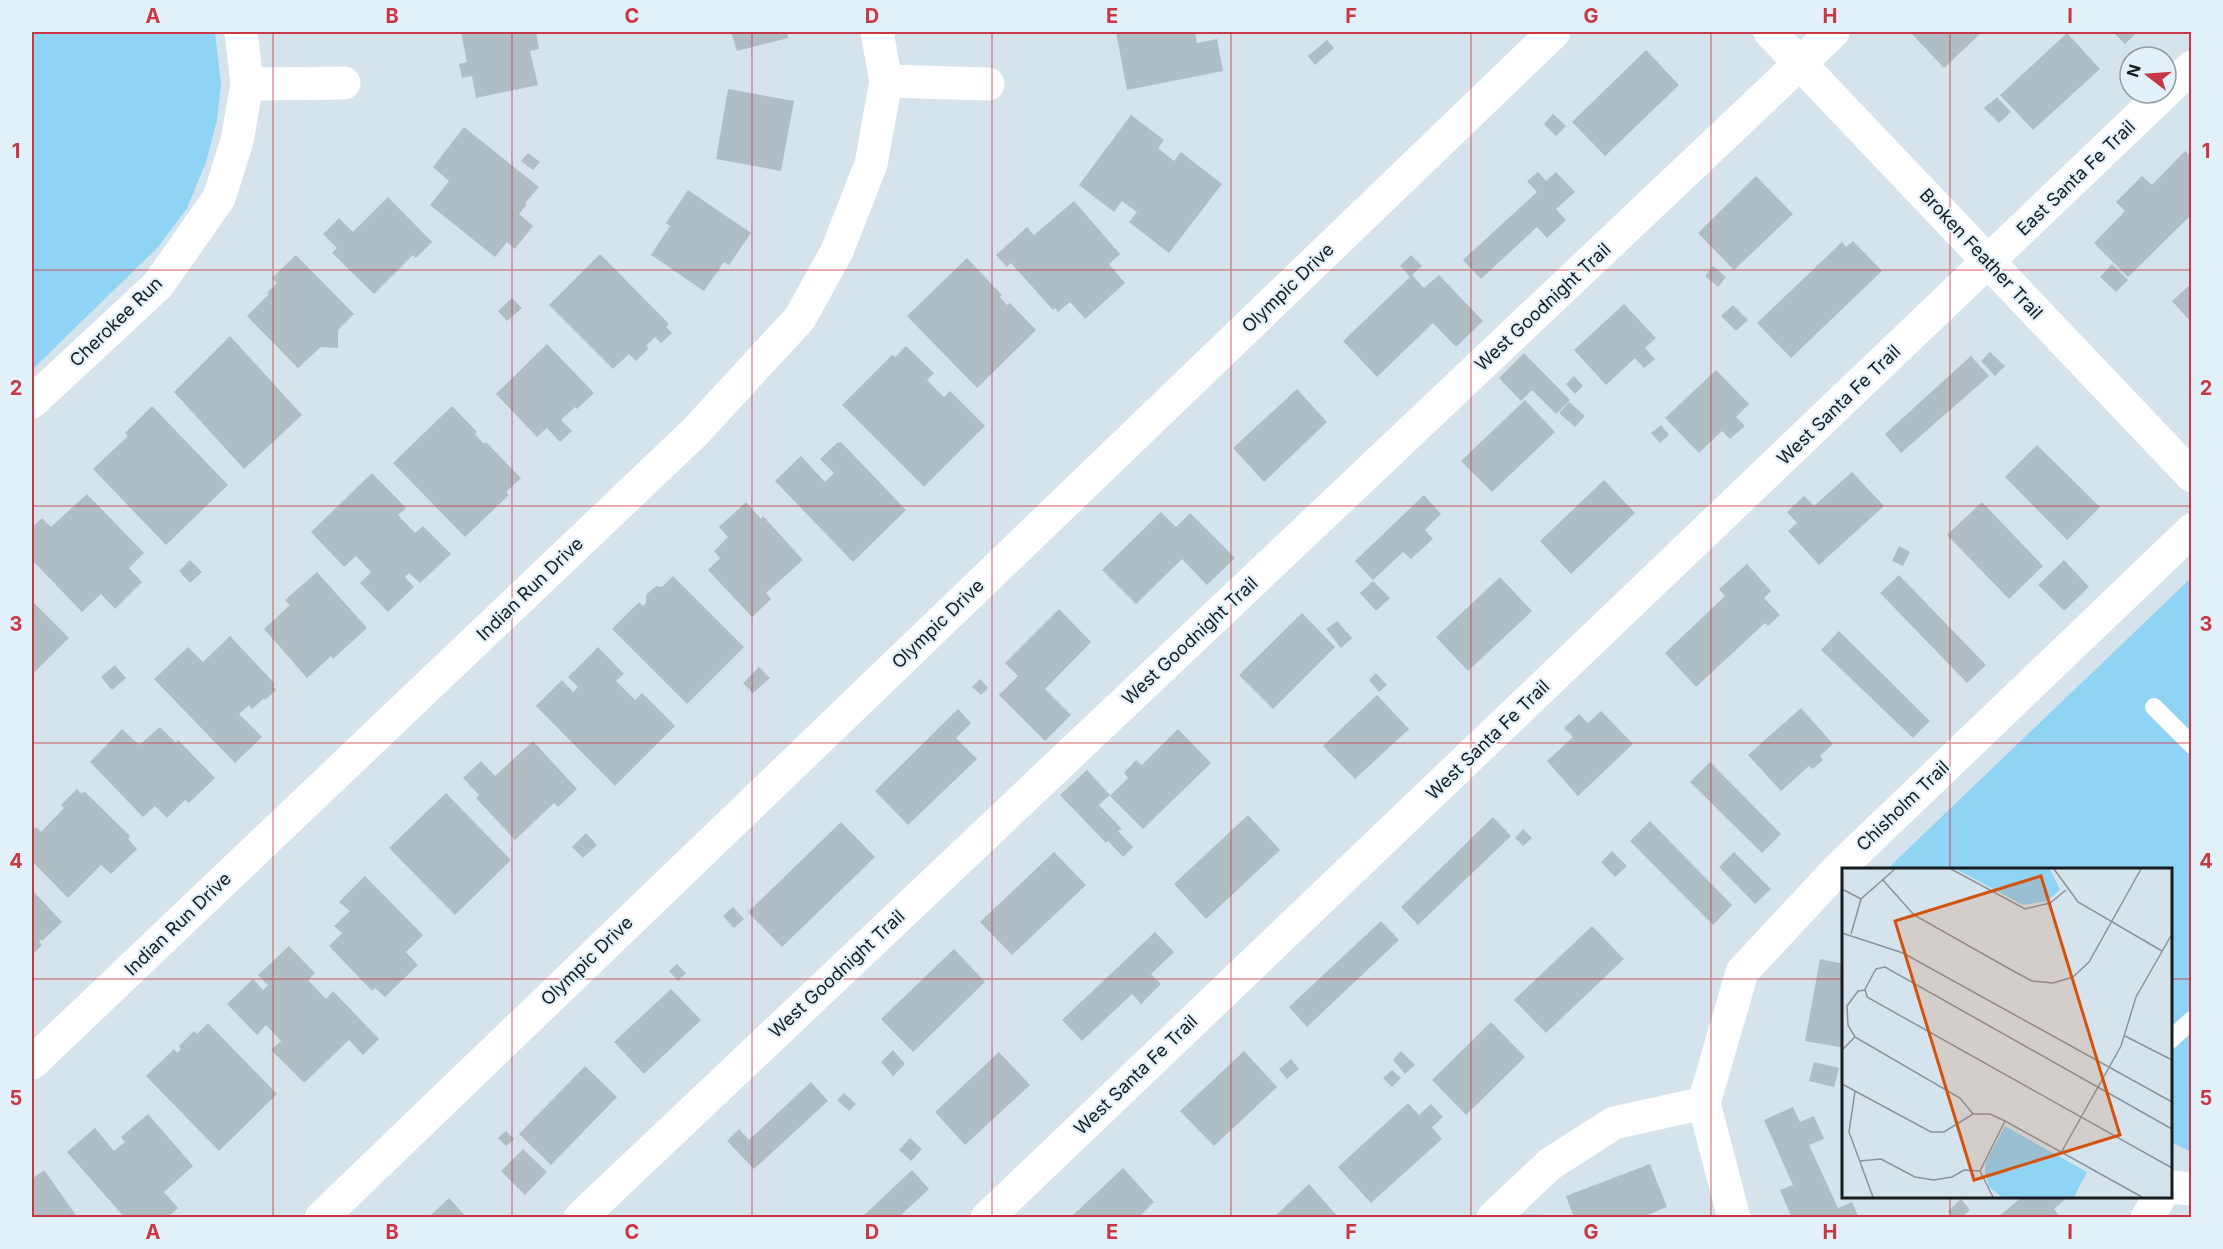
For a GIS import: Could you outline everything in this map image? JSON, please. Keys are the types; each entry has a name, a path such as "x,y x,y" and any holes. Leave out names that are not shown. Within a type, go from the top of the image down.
{"street":[{"name":"Cherokee Run","path":"32,402 158,285 219,198 237,141 247,84 241,32"},
{"name":"Indian Run Drive","path":"32,1063 694,432 800,318 837,251 871,164 886,81 877,32"},
{"name":"Olympic Drive","path":"321,1218 1554,32"},
{"name":"Broken Feather Trail","path":"1770,32 2192,476"},
{"name":"West Goodnight Trail","path":"580,1218 1833,32"},
{"name":"East Santa Fe Trail","path":"2178,80 2192,67"},
{"path":"886,81 988,84"},
{"path":"247,84 344,83"},
{"name":"East Santa Fe Trail","path":"1989,263 2152,105"},
{"name":"West Santa Fe Trail","path":"987,1218 1989,263"},
{"name":"Chisholm Trail","path":"1845,868 2192,530"},
{"name":"Chisholm Trail","path":"1704,1103 1742,972 1840,873"},
{"path":"1493,1218 1550,1164 1614,1123 1704,1103 1734,1218"},
{"path":"2172,1187 2192,1189"},
{"path":"2147,1218 2159,1198"}],"lane":[{"path":"2154,706 2192,745"},
{"path":"2172,1038 2192,1020"}],"shaded area":[{"path":"32,32 215,32 221,84 217,120 206,162 187,208 158,247 32,370"},
{"path":"2191,578 2191,1152 2172,1142 2172,868 1888,868"}],"building":[{"path":"461,32 536,32 539,49 530,51 538,85 476,98 472,76 462,78 459,64 467,62"},
{"path":"731,32 787,32 788,38 737,51"},
{"path":"1116,32 1195,32 1197,43 1217,39 1223,71 1127,90"},
{"path":"1982,32 1944,68 1911,33"},
{"path":"2113,32 2137,32 2125,44"},
{"path":"2067,33 2100,69 2033,130 2000,95"},
{"path":"1327,40 1334,48 1315,65 1308,56"},
{"path":"1646,50 1679,85 1605,156 1572,122"},
{"path":"728,89 794,101 781,171 716,159"},
{"path":"1997,97 2011,112 1999,123 1984,108"},
{"path":"1553,114 1566,126 1556,136 1544,124"},
{"path":"1131,115 1164,140 1158,148 1174,161 1181,152 1222,184 1169,253 1129,222 1137,212 1122,201 1114,212 1079,185"},
{"path":"464,127 539,187 519,214 533,226 515,249 507,242 495,257 430,205 449,181 433,167"},
{"path":"2185,151 2192,158 2192,214 2128,277 2094,243 2125,211 2116,202 2142,176 2152,185"},
{"path":"528,153 540,162 533,170 521,161"},
{"path":"1538,172 1546,181 1556,172 1575,192 1556,209 1566,220 1547,238 1537,227 1481,279 1463,260 1537,192 1527,181"},
{"path":"1756,176 1793,214 1734,270 1698,233"},
{"path":"688,190 751,233 729,265 724,262 704,291 651,255 670,226 666,223"},
{"path":"388,197 432,242 416,258 413,255 374,294 332,253 337,248 323,234 339,218 353,232"},
{"path":"1074,201 1120,254 1109,264 1125,283 1085,319 1070,302 1058,312 1055,308 1053,310 1011,263 1007,267 996,255 1027,227 1034,235"},
{"path":"1853,241 1882,271 1791,358 1757,323 1842,242 1846,247"},
{"path":"600,254 669,324 666,327 672,333 661,343 655,337 646,346 649,348 636,361 629,354 613,369 549,305"},
{"path":"296,255 354,314 338,330 338,348 321,347 298,368 247,316 277,283 272,278"},
{"path":"1411,255 1422,266 1412,275 1424,288 1439,275 1483,321 1456,347 1433,323 1377,377 1343,341 1410,277 1400,266"},
{"path":"967,258 1002,295 1000,297 1007,305 1010,303 1036,330 977,388 907,316"},
{"path":"2112,264 2128,280 2116,292 2100,277"},
{"path":"1713,266 1726,277 1718,287 1705,276"},
{"path":"2192,283 2192,323 2172,301"},
{"path":"512,298 522,308 507,321 498,311"},
{"path":"1624,304 1656,338 1645,348 1655,359 1644,368 1635,358 1606,385 1574,350"},
{"path":"1733,305 1748,320 1736,331 1721,316"},
{"path":"230,336 302,415 244,469 174,392"},
{"path":"547,344 594,393 561,420 572,431 560,442 547,428 537,437 496,394"},
{"path":"906,346 934,373 927,380 944,397 950,391 985,426 924,487 842,405 892,355 895,357"},
{"path":"1990,352 2005,366 1995,376 1981,361"},
{"path":"1524,353 1570,400 1556,414 1532,390 1521,401 1499,378"},
{"path":"1971,356 1989,376 1901,453 1885,434"},
{"path":"1716,370 1749,404 1736,417 1745,426 1730,439 1722,431 1699,453 1665,418"},
{"path":"1574,376 1583,386 1575,394 1566,384"},
{"path":"1297,389 1327,422 1264,482 1233,448"},
{"path":"1525,400 1555,432 1492,492 1461,461"},
{"path":"1569,402 1585,416 1575,427 1559,413"},
{"path":"152,406 228,485 166,545 93,469 128,436 125,433"},
{"path":"452,406 477,432 475,434 484,444 486,442 521,478 506,492 509,495 465,537 393,463"},
{"path":"1661,425 1669,435 1660,443 1651,433"},
{"path":"838,442 841,442 906,510 853,562 775,481 801,456 825,482 834,473 820,459"},
{"path":"2037,445 2100,507 2067,540 2005,477"},
{"path":"1852,472 1884,506 1819,565 1788,531 1797,523 1787,512 1804,496 1814,506"},
{"path":"372,473 406,508 398,515 415,533 423,526 451,554 420,583 409,573 405,577 414,587 388,612 360,583 371,572 356,556 344,567 311,532"},
{"path":"1604,480 1635,513 1571,574 1540,541"},
{"path":"87,494 144,553 129,568 142,582 115,609 101,594 82,612 32,560 32,527 42,518 51,527"},
{"path":"1424,495 1441,514 1425,530 1433,539 1411,559 1403,552 1373,580 1355,561"},
{"path":"746,502 761,519 763,516 803,560 766,593 771,599 752,617 708,570 720,558 714,551 728,537 719,527"},
{"path":"1982,502 2043,566 2009,599 1947,535"},
{"path":"1161,512 1176,527 1190,513 1235,558 1207,585 1182,559 1136,604 1102,570"},
{"path":"1899,546 1910,552 1903,566 1892,561"},
{"path":"190,560 202,572 190,583 179,571"},
{"path":"2064,560 2089,587 2064,611 2038,585"},
{"path":"1747,564 1771,591 1764,598 1780,615 1768,626 1765,623 1696,687 1665,653 1725,596 1719,589"},
{"path":"317,572 367,628 333,659 331,656 307,678 264,629 290,605 285,600"},
{"path":"1899,575 1986,665 1967,683 1880,593"},
{"path":"673,576 744,647 687,704 612,629 639,602 643,606 646,603 646,595 656,586 662,587"},
{"path":"1500,577 1532,611 1468,671 1436,637"},
{"path":"1373,581 1390,598 1376,611 1360,593"},
{"path":"32,601 69,638 32,675"},
{"path":"1059,609 1091,642 1045,689 1071,715 1045,741 999,695 1018,676 1005,663"},
{"path":"1302,613 1335,647 1273,709 1239,675"},
{"path":"1337,621 1352,638 1341,648 1326,629"},
{"path":"1839,631 1930,721 1913,738 1821,650"},
{"path":"230,636 275,684 273,686 276,690 252,709 249,705 239,714 262,737 235,763 154,679 188,647 203,662"},
{"path":"598,647 624,674 616,681 635,700 642,693 675,726 615,786 536,706 562,680 573,692 578,687 568,677"},
{"path":"115,665 126,678 112,690 101,677"},
{"path":"759,667 770,678 753,693 743,683"},
{"path":"1376,673 1387,685 1379,692 1369,680"},
{"path":"980,679 988,688 981,695 972,687"},
{"path":"1377,695 1409,729 1355,779 1323,746"},
{"path":"1801,708 1833,744 1820,756 1823,760 1813,769 1809,766 1781,791 1748,755"},
{"path":"958,709 971,723 956,738 977,759 908,825 875,791"},
{"path":"1601,711 1633,744 1578,796 1547,761 1573,737 1564,728 1579,714 1588,723"},
{"path":"160,727 176,743 178,740 215,778 189,803 185,800 167,818 155,806 143,817 90,762 122,729 139,745"},
{"path":"1178,729 1211,763 1143,829 1110,796 1128,778 1124,773 1136,760 1142,765"},
{"path":"533,741 577,789 558,807 554,803 515,840 476,798 479,795 463,778 481,761 495,776"},
{"path":"1710,762 1781,834 1762,853 1690,782"},
{"path":"1087,770 1110,795 1099,805 1122,829 1118,831 1133,847 1123,857 1108,841 1106,843 1060,795"},
{"path":"77,789 82,794 84,791 130,836 128,839 137,849 111,874 101,865 68,898 32,861 32,832 36,827 41,832 64,808 61,805"},
{"path":"446,793 511,860 455,915 389,848"},
{"path":"1248,815 1280,850 1206,919 1174,884"},
{"path":"1493,817 1511,836 1418,925 1401,907"},
{"path":"1650,821 1732,905 1713,925 1630,841"},
{"path":"841,822 875,857 782,947 748,912"},
{"path":"1523,829 1532,838 1523,846 1515,838"},
{"path":"586,833 597,845 583,858 572,847"},
{"path":"1612,851 1627,866 1615,877 1601,862"},
{"path":"1054,852 1086,885 1012,955 980,922"},
{"path":"1734,852 1771,889 1755,904 1719,867"},
{"path":"365,876 423,935 406,952 418,965 385,997 375,988 372,991 329,946 342,933 334,926 350,911 339,902"},
{"path":"34,892 62,922 42,941 41,939 39,942 42,945 32,955 32,894"},
{"path":"733,907 744,919 734,928 723,916"},
{"path":"1381,921 1399,940 1307,1027 1289,1007"},
{"path":"1592,926 1624,959 1546,1033 1514,1000"},
{"path":"1155,932 1174,952 1151,974 1161,984 1141,1004 1132,994 1082,1041 1062,1020"},
{"path":"289,946 315,973 308,980 326,999 333,991 379,1039 363,1055 349,1040 304,1083 271,1050 281,1041 266,1025 257,1035 227,1004 253,979 263,990 268,985 258,975"},
{"path":"954,949 985,982 913,1052 881,1019"},
{"path":"1820,959 1842,964 1842,1048 1805,1041"},
{"path":"677,964 686,973 678,981 669,971"},
{"path":"671,989 701,1020 644,1074 614,1042"},
{"path":"1491,1022 1525,1057 1466,1115 1432,1080"},
{"path":"208,1023 277,1094 219,1151 146,1076 174,1049 177,1053 181,1049 179,1046 194,1031 197,1034"},
{"path":"893,1050 905,1064 893,1076 881,1062"},
{"path":"1244,1051 1277,1087 1214,1146 1180,1111"},
{"path":"1401,1051 1415,1065 1405,1074 1393,1060"},
{"path":"999,1052 1030,1085 965,1145 935,1112"},
{"path":"1291,1059 1299,1069 1287,1079 1279,1069"},
{"path":"1814,1062 1839,1068 1834,1087 1809,1081"},
{"path":"585,1066 617,1097 551,1165 519,1134"},
{"path":"1392,1070 1401,1078 1392,1087 1383,1078"},
{"path":"811,1082 828,1101 754,1169 727,1141 739,1129 749,1140"},
{"path":"844,1093 856,1104 849,1111 837,1100"},
{"path":"1408,1103 1419,1115 1431,1104 1443,1117 1432,1127 1442,1139 1371,1203 1338,1167"},
{"path":"1793,1107 1800,1122 1814,1116 1824,1139 1809,1145 1838,1208 1852,1202 1859,1218 1792,1218 1780,1190 1793,1185 1764,1120"},
{"path":"148,1114 193,1166 164,1192 178,1208 167,1218 125,1218 67,1152 95,1128 114,1151 125,1142 121,1137"},
{"path":"506,1131 514,1139 506,1146 498,1138"},
{"path":"910,1138 922,1149 911,1161 899,1150"},
{"path":"523,1149 547,1172 525,1195 501,1171"},
{"path":"1650,1164 1667,1207 1640,1218 1574,1218 1566,1196"},
{"path":"1123,1168 1154,1202 1138,1218 1070,1218"},
{"path":"44,1170 78,1218 32,1218 32,1179"},
{"path":"912,1170 929,1189 902,1214 905,1218 861,1218"},
{"path":"1309,1184 1339,1218 1273,1218"},
{"path":"449,1198 467,1218 428,1218"},
{"path":"2021,1198 2067,1198 2054,1209 2061,1218 1997,1218"},
{"path":"1961,1199 1970,1210 1961,1218 1953,1218 1948,1211"},
{"path":"1508,1214 1541,1215 1541,1218 1508,1218"}]}
